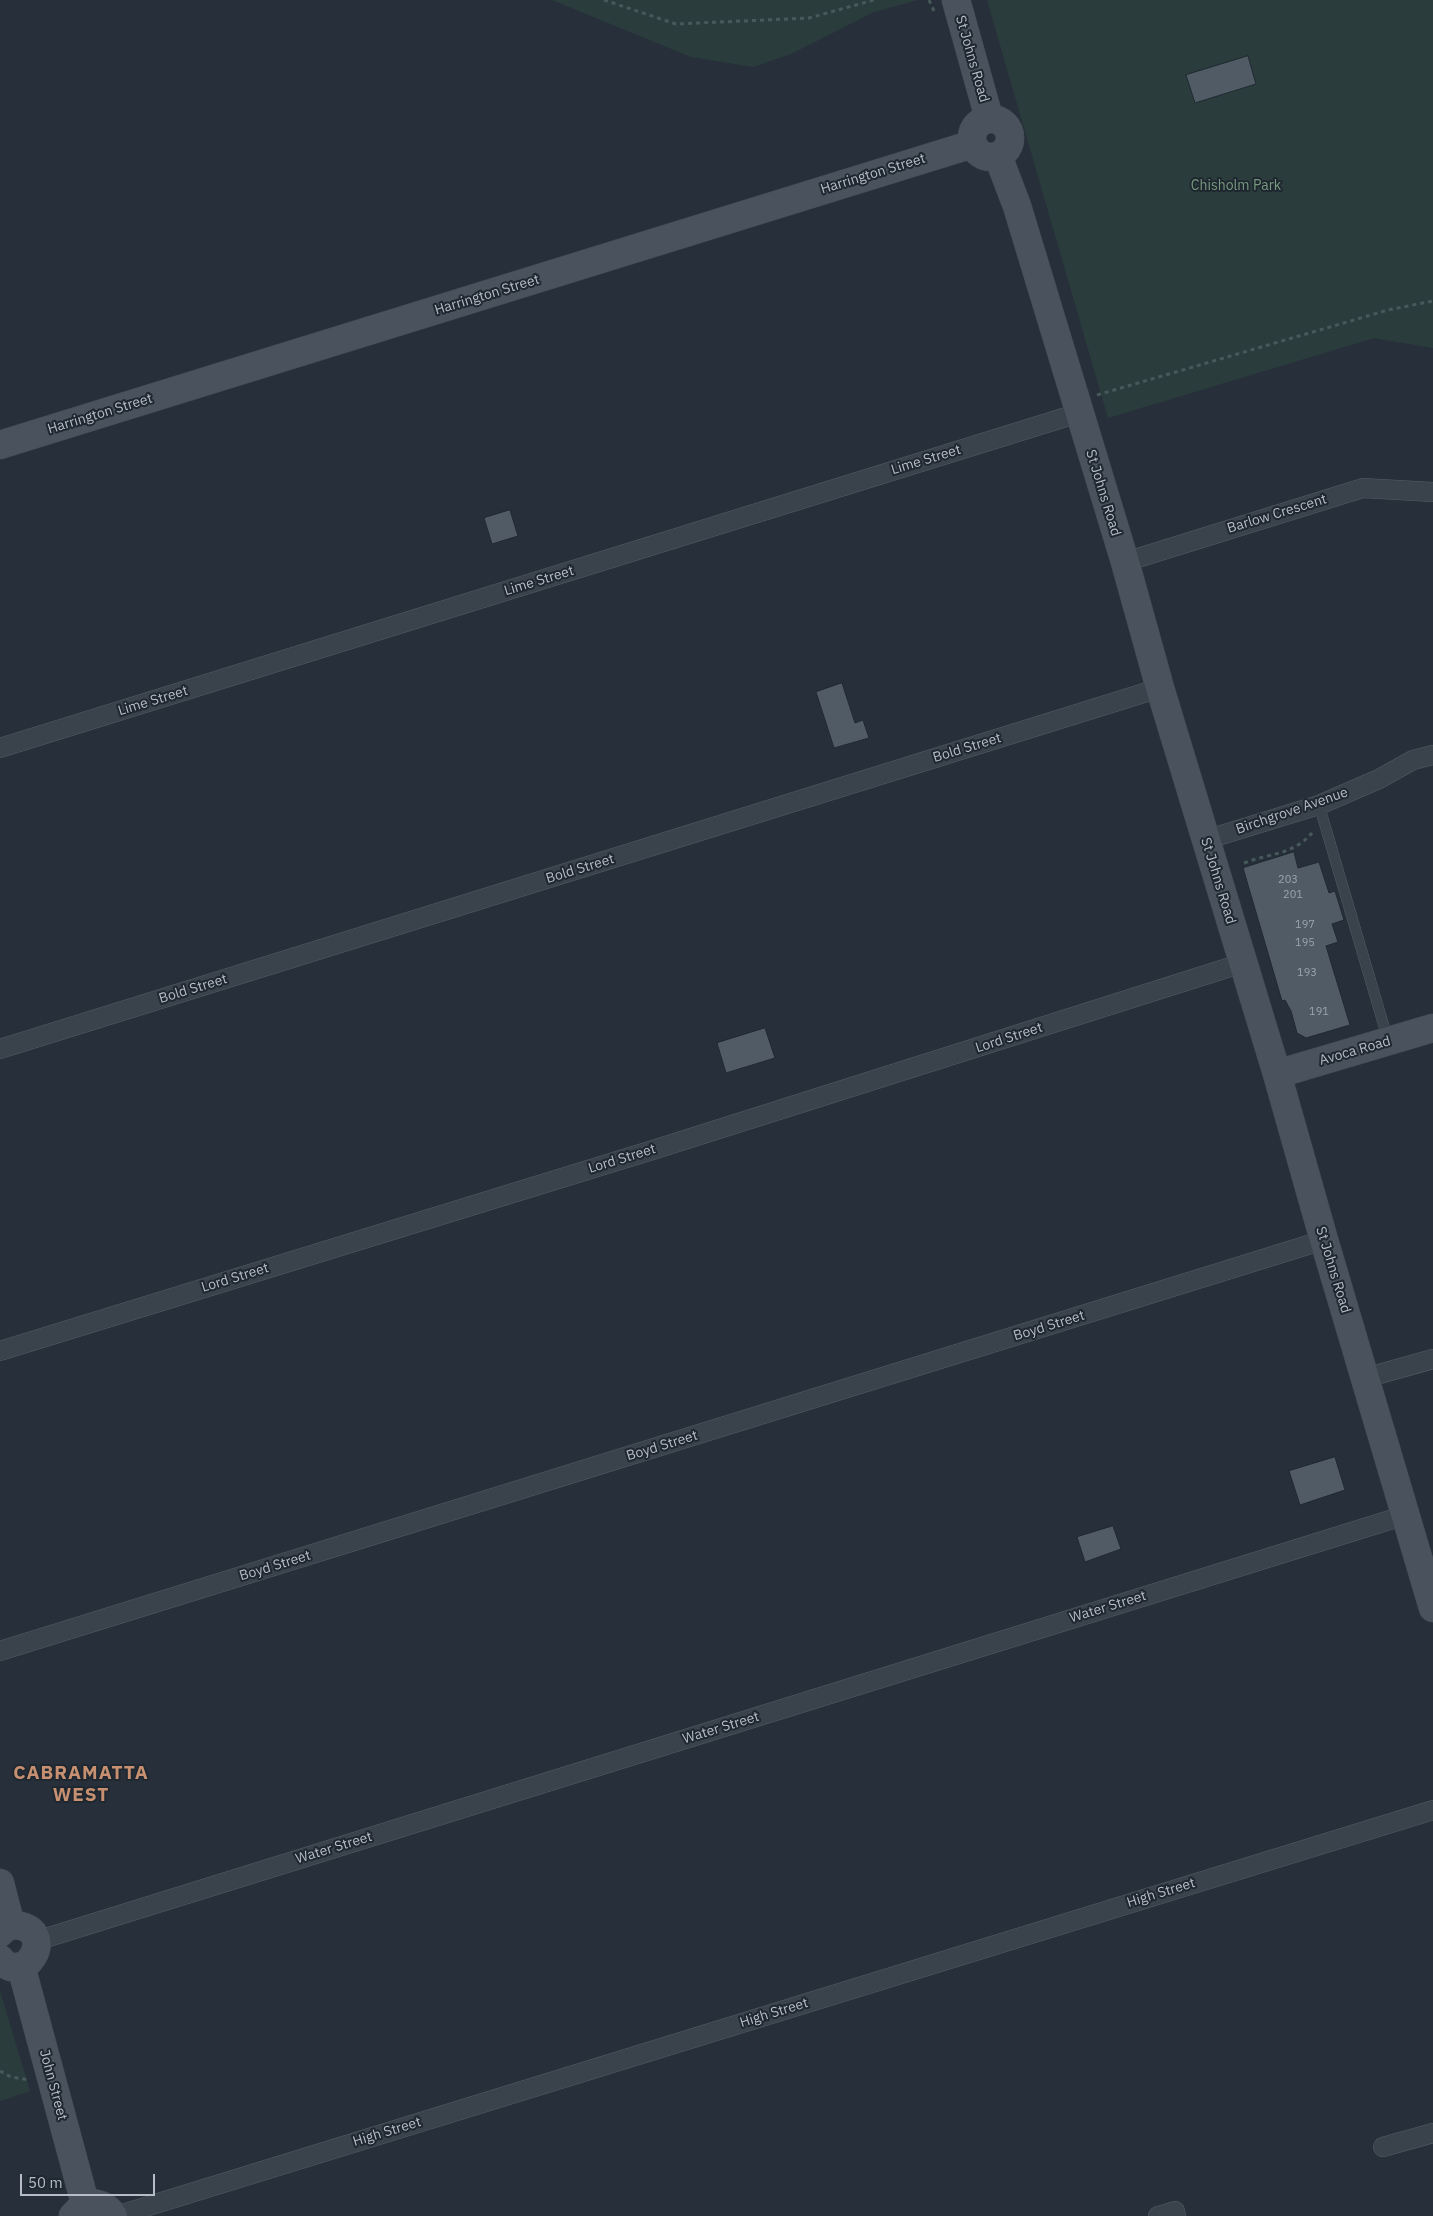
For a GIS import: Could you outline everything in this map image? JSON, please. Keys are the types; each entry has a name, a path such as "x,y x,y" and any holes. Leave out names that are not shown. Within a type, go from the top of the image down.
{"main road":[{"name":"St Johns Road","path":"956,0 989,118"},
{"path":"989,118 1001,121 1009,130 1010,142 1003,153 998,156 992,157 980,154 973,144 972,132 975,127 989,118"},
{"name":"Harrington Street","path":"0,445 973,144"},
{"name":"St Johns Road","path":"998,156 1018,206 1088,404 1125,562 1160,688 1277,1074 1433,1608"},
{"name":"Avoca Road","path":"1277,1074 1433,1028"},
{"path":"0,1883 6,1930 22,1926 28,1930 36,1941 35,1954 32,1960 10,1963"},
{"name":"John Street","path":"10,1963 79,2210"},
{"path":"79,2210 101,2205 108,2208 114,2216"}],"street":[{"name":"Lime Street","path":"0,748 1088,404"},
{"name":"Barlow Crescent","path":"1125,562 1363,488 1433,492"},
{"name":"Bold Street","path":"0,1049 1160,688"},
{"name":"Birchgrove Avenue","path":"1205,840 1319,805 1379,779 1413,760 1433,755"},
{"name":"Lord Street","path":"0,1351 647,1152 1243,963"},
{"name":"Boyd Street","path":"0,1651 1324,1240"},
{"path":"1365,1378 1433,1359"},
{"name":"Water Street","path":"36,1941 1406,1515"},
{"name":"High Street","path":"114,2216 1433,1810"},
{"path":"1383,2147 1433,2132"},
{"path":"1158,2216 1175,2211 1176,2216"}],"lane":[{"path":"1319,805 1388,1041"}],"path":[{"path":"604,0 676,24 809,18 874,0"},
{"path":"1088,404 1388,310 1433,301"},
{"path":"1244,863 1257,858 1287,852 1303,844 1316,828 1324,826"},
{"path":"0,2070 11,2078 30,2080"}],"green space":[{"path":"552,0 918,0 874,12 791,54 753,67 691,57"},
{"name":"Chisholm Park","path":"987,0 1433,0 1433,348 1374,338 1108,418"},
{"path":"0,1991 30,2091 0,2101"}],"building":[{"path":"1248,56 1256,84 1195,103 1186,75"},
{"path":"510,510 518,536 492,544 484,518"},
{"path":"842,683 855,723 863,720 869,738 834,748 816,692"},
{"path":"1294,852 1298,868 1319,862 1329,893 1335,891 1344,920 1332,924 1338,942 1326,946 1350,1025 1306,1038 1297,1033 1291,1011 1285,1000 1282,1001 1243,868"},
{"path":"765,1028 775,1058 726,1073 717,1043"},
{"path":"1335,1457 1345,1490 1300,1505 1289,1471"},
{"path":"1113,1526 1121,1549 1085,1562 1077,1537"}],"district":[{"name":"CABRAMATTA WEST","path":"81,1785"}]}
